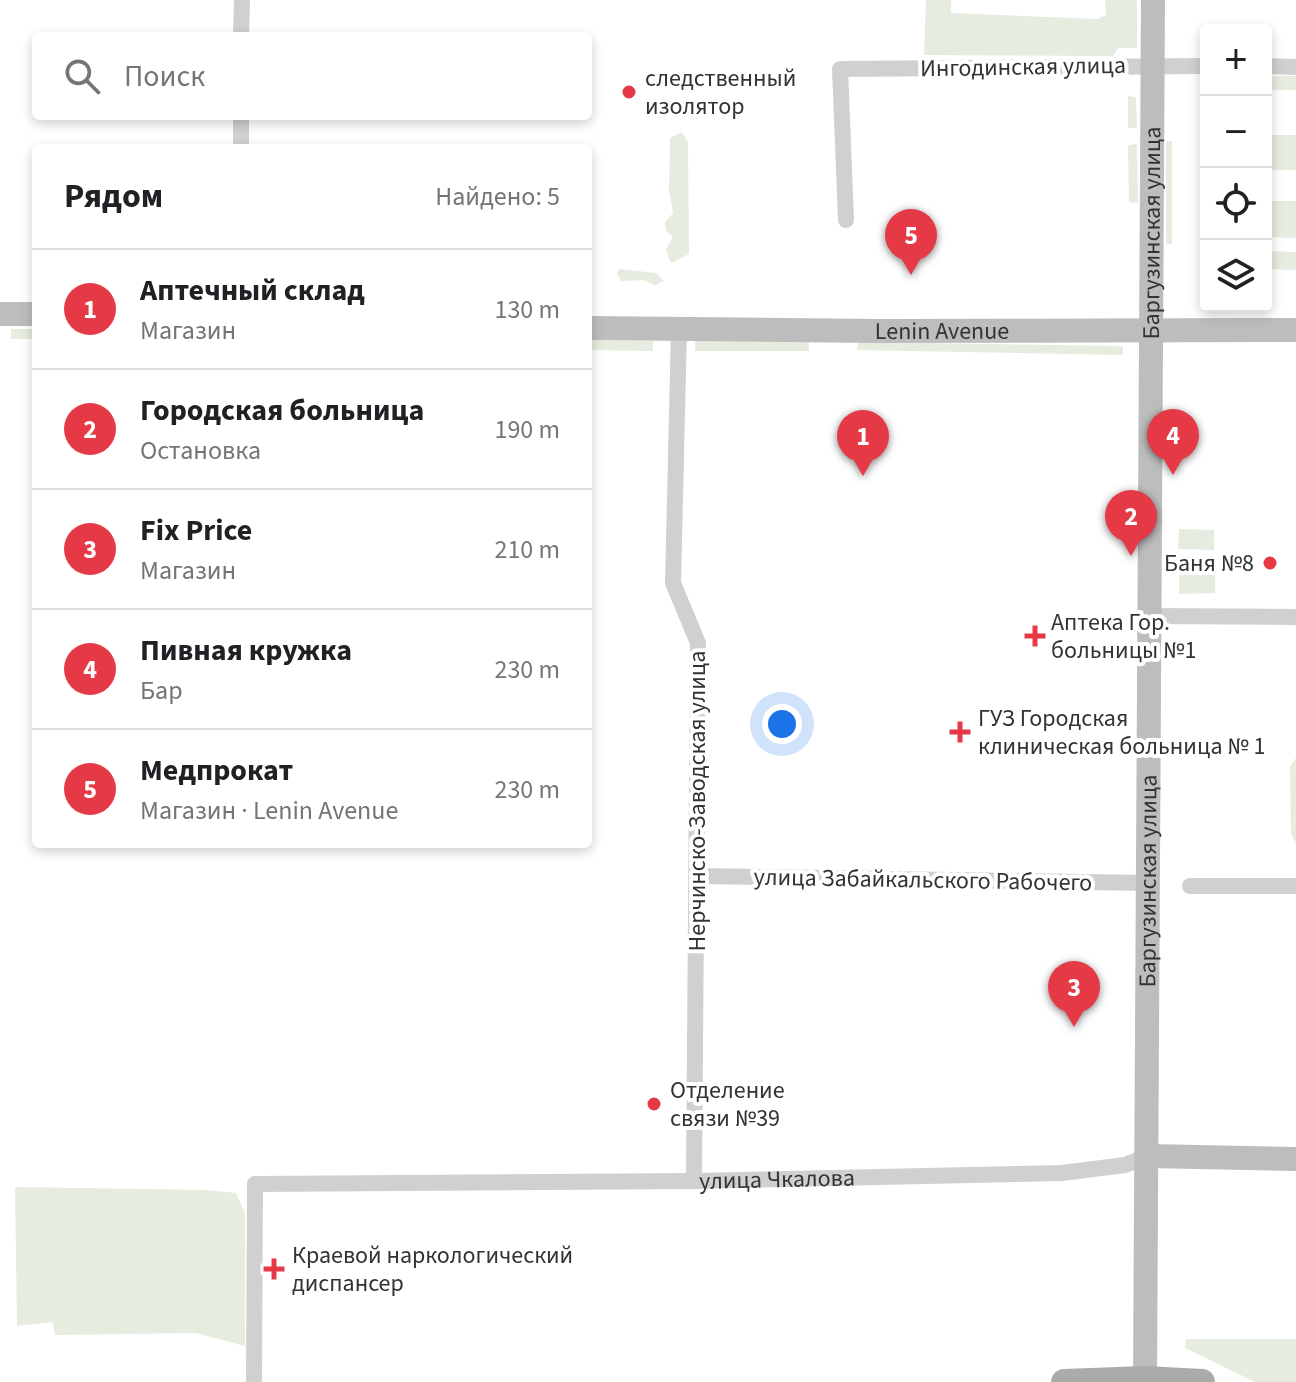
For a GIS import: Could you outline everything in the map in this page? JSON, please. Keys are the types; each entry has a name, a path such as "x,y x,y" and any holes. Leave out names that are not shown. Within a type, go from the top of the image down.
{"main road":[{"name":"Баргузинская улица","path":"1145,1379 1153,0"},
{"path":"0,314 32,314"},
{"name":"Lenin Avenue","path":"592,328 1296,330"},
{"name":"улица Чкалова","path":"1148,1156 1296,1159"},
{"path":"1064,1382 1145,1379 1202,1382"}],"street":[{"path":"241,32 242,0"},
{"name":"Ингодинская улица","path":"846,220 840,69 1200,66"},
{"path":"1272,66 1296,67"},
{"path":"241,120 241,144"},
{"name":"Нерчинско-Заводская улица","path":"679,329 673,583 698,643 694,1181"},
{"path":"1150,616 1296,617"},
{"name":"улица Забайкальского Рабочего","path":"697,876 1149,883"},
{"path":"1190,886 1296,886"},
{"name":"улица Чкалова","path":"254,1382 255,1184 694,1181 1062,1173 1125,1165 1148,1156"}],"shaded area":[{"path":"926,0 951,0 951,13 1098,19 1106,15 1105,0 1137,0 1137,48 1118,48 1113,56 924,55"},
{"path":"1272,76 1296,76 1296,90 1272,90"},
{"path":"1128,96 1136,97 1137,128 1128,128"},
{"path":"682,132 688,142 689,254 671,263 666,250 673,236 666,231 665,222 673,213 669,191 670,138"},
{"path":"1272,135 1296,135 1296,170 1272,170"},
{"path":"1166,141 1172,141 1172,244 1166,244"},
{"path":"1137,144 1138,203 1129,202 1128,145"},
{"path":"1272,201 1296,201 1296,238 1272,237"},
{"path":"1272,251 1296,252 1296,270 1272,269"},
{"path":"619,269 656,273 664,281 655,285 643,280 621,281 617,274"},
{"path":"11,329 32,329 32,339 11,339"},
{"path":"592,340 653,341 653,351 592,350"},
{"path":"695,340 809,341 809,351 695,351"},
{"path":"858,342 1123,346 1123,355 857,350"},
{"path":"1179,529 1214,530 1214,550 1178,549"},
{"path":"1179,561 1215,561 1215,593 1179,594"},
{"path":"1296,758 1296,844 1291,833 1290,766"},
{"path":"15,1187 236,1193 245,1213 245,1346 196,1333 55,1335 53,1322 17,1326"},
{"path":"1186,1339 1296,1339 1296,1382 1255,1382 1185,1348"}],"place":[{"name":"следственный изолятор","path":"629,92"},
{"name":"Медпрокат","path":"911,275"},
{"name":"Пивная кружка","path":"1173,475"},
{"name":"Аптечный склад","path":"863,476"},
{"name":"Городская больница","path":"1131,556"},
{"name":"Баня №8","path":"1270,563"},
{"name":"Аптека Гор. больницы №1","path":"1035,636"},
{"name":"ГУЗ Городская клиническая больница № 1","path":"960,732"},
{"name":"Fix Price","path":"1074,1027"},
{"name":"Отделение связи №39","path":"654,1104"},
{"name":"Краевой наркологический диспансер","path":"274,1269"}]}
